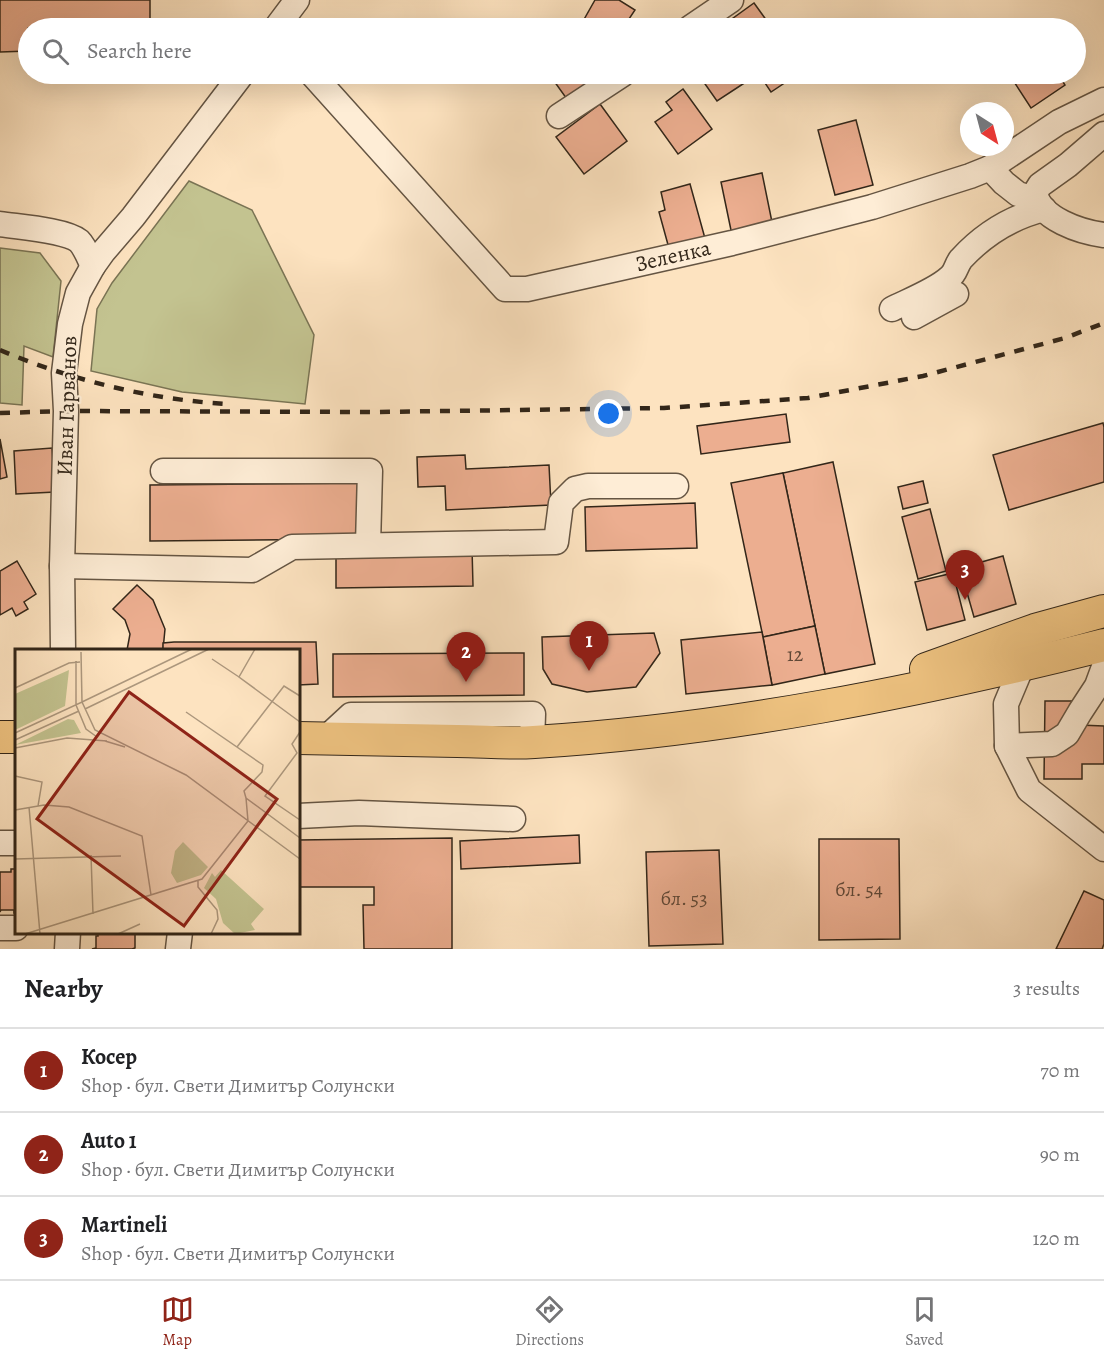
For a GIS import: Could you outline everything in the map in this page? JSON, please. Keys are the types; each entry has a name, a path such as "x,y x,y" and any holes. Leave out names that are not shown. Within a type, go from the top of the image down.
{"main road":[{"path":"1035,630 1104,596"},
{"path":"815,709 1035,630 1104,611"},
{"path":"312,739 532,742 649,732 815,709 1023,665 1104,645"}],"street":[{"path":"284,18 297,0"},
{"path":"701,18 716,4"},
{"name":"Иван Гарванов","path":"63,649 62,566 66,411 64,373 70,324 78,292 93,266 234,84"},
{"name":"Зеленка","path":"321,84 505,289 527,289 732,243 872,207 990,168 1059,122 1104,100"},
{"path":"559,116 608,84"},
{"path":"1104,134 1068,165 1040,185 1035,193 1040,204 1048,213 1083,231 1104,234"},
{"path":"990,168 1018,194 1040,204"},
{"path":"892,309 946,280 954,272 959,262 985,238 1040,204"},
{"path":"0,224 71,237 82,246 93,266"},
{"path":"914,317 960,291 963,281 959,262"},
{"path":"163,471 369,471 368,546"},
{"path":"62,566 252,570 291,547 556,542 561,503 575,489 588,486 676,486"},
{"path":"1035,630 1006,704 1007,746 1029,790 1104,849"},
{"path":"1007,746 1052,744 1067,734 1097,686 1104,667"},
{"path":"300,816 359,813 513,819"},
{"path":"67,949 68,934"},
{"path":"178,949 180,934"}],"green space":[{"path":"189,181 252,210 314,335 305,404 182,392 91,371 97,309 112,283"},
{"path":"0,248 40,253 61,281 53,357 24,346 22,405 0,403"}],"building":[{"path":"0,0 150,0 150,18 18,18 18,51 0,52"},
{"path":"595,0 619,0 635,10 630,18 585,18"},
{"path":"754,3 765,18 733,18"},
{"path":"556,84 594,84 569,102"},
{"path":"705,84 743,84 717,101"},
{"path":"766,84 783,84 771,92"},
{"path":"1015,84 1064,84 1065,85 1031,108"},
{"path":"683,89 712,129 678,154 655,122 672,110 666,102"},
{"path":"600,104 627,141 584,174 556,137"},
{"path":"856,120 873,185 835,195 818,130"},
{"path":"762,173 773,227 732,235 721,182"},
{"path":"690,184 706,242 670,252 659,212 665,210 661,192"},
{"path":"786,414 790,442 701,454 697,426"},
{"path":"1103,423 1104,482 1009,510 993,455"},
{"path":"0,439 7,477 0,479"},
{"path":"52,448 55,492 16,494 14,451"},
{"path":"465,455 466,469 549,465 551,505 446,510 445,486 418,487 417,457"},
{"path":"833,462 875,664 825,674 783,473"},
{"path":"783,473 815,626 763,637 731,483"},
{"path":"923,481 928,503 903,509 898,487"},
{"path":"358,483 359,539 150,541 150,485"},
{"path":"695,503 697,548 586,551 585,507"},
{"path":"930,509 946,571 918,579 902,517"},
{"path":"472,548 473,586 336,588 336,550"},
{"path":"1003,556 1016,604 974,617 960,568"},
{"path":"17,561 36,594 24,602 28,609 16,616 12,608 0,615 0,571"},
{"path":"953,573 965,620 927,630 915,582"},
{"path":"137,585 153,600 165,629 163,649 127,649 130,634 125,620 113,609"},
{"path":"815,626 825,674 772,685 763,637"},
{"path":"762,632 772,685 686,694 681,640"},
{"path":"654,633 660,653 636,687 587,692 552,684 543,669 542,637"},
{"path":"316,642 318,684 300,685 300,649 163,649 163,643"},
{"path":"524,653 524,695 333,697 333,654"},
{"path":"1045,701 1079,701 1079,725 1104,726 1104,764 1082,764 1082,779 1044,779"},
{"path":"579,835 580,863 461,869 460,841"},
{"path":"452,838 452,949 364,949 363,905 374,905 374,887 300,887 300,840"},
{"path":"819,839 899,839 900,939 819,940"},
{"path":"719,850 723,944 649,946 646,852"},
{"path":"11,869 15,869 15,913 14,910 1,910 0,912 0,872 11,872"},
{"path":"1084,891 1104,900 1102,949 1056,949"},
{"path":"98,934 135,934 135,948 92,949 96,948 96,936"}],"railway":[{"path":"0,413 66,411 374,412 664,408 808,398 923,376 1065,338 1104,323"},
{"path":"0,350 55,371 112,387 170,398 228,404"}],"place":[{"name":"Martineli","path":"965,600"},
{"name":"Косер","path":"589,671"},
{"name":"Auto 1","path":"466,682"}]}
